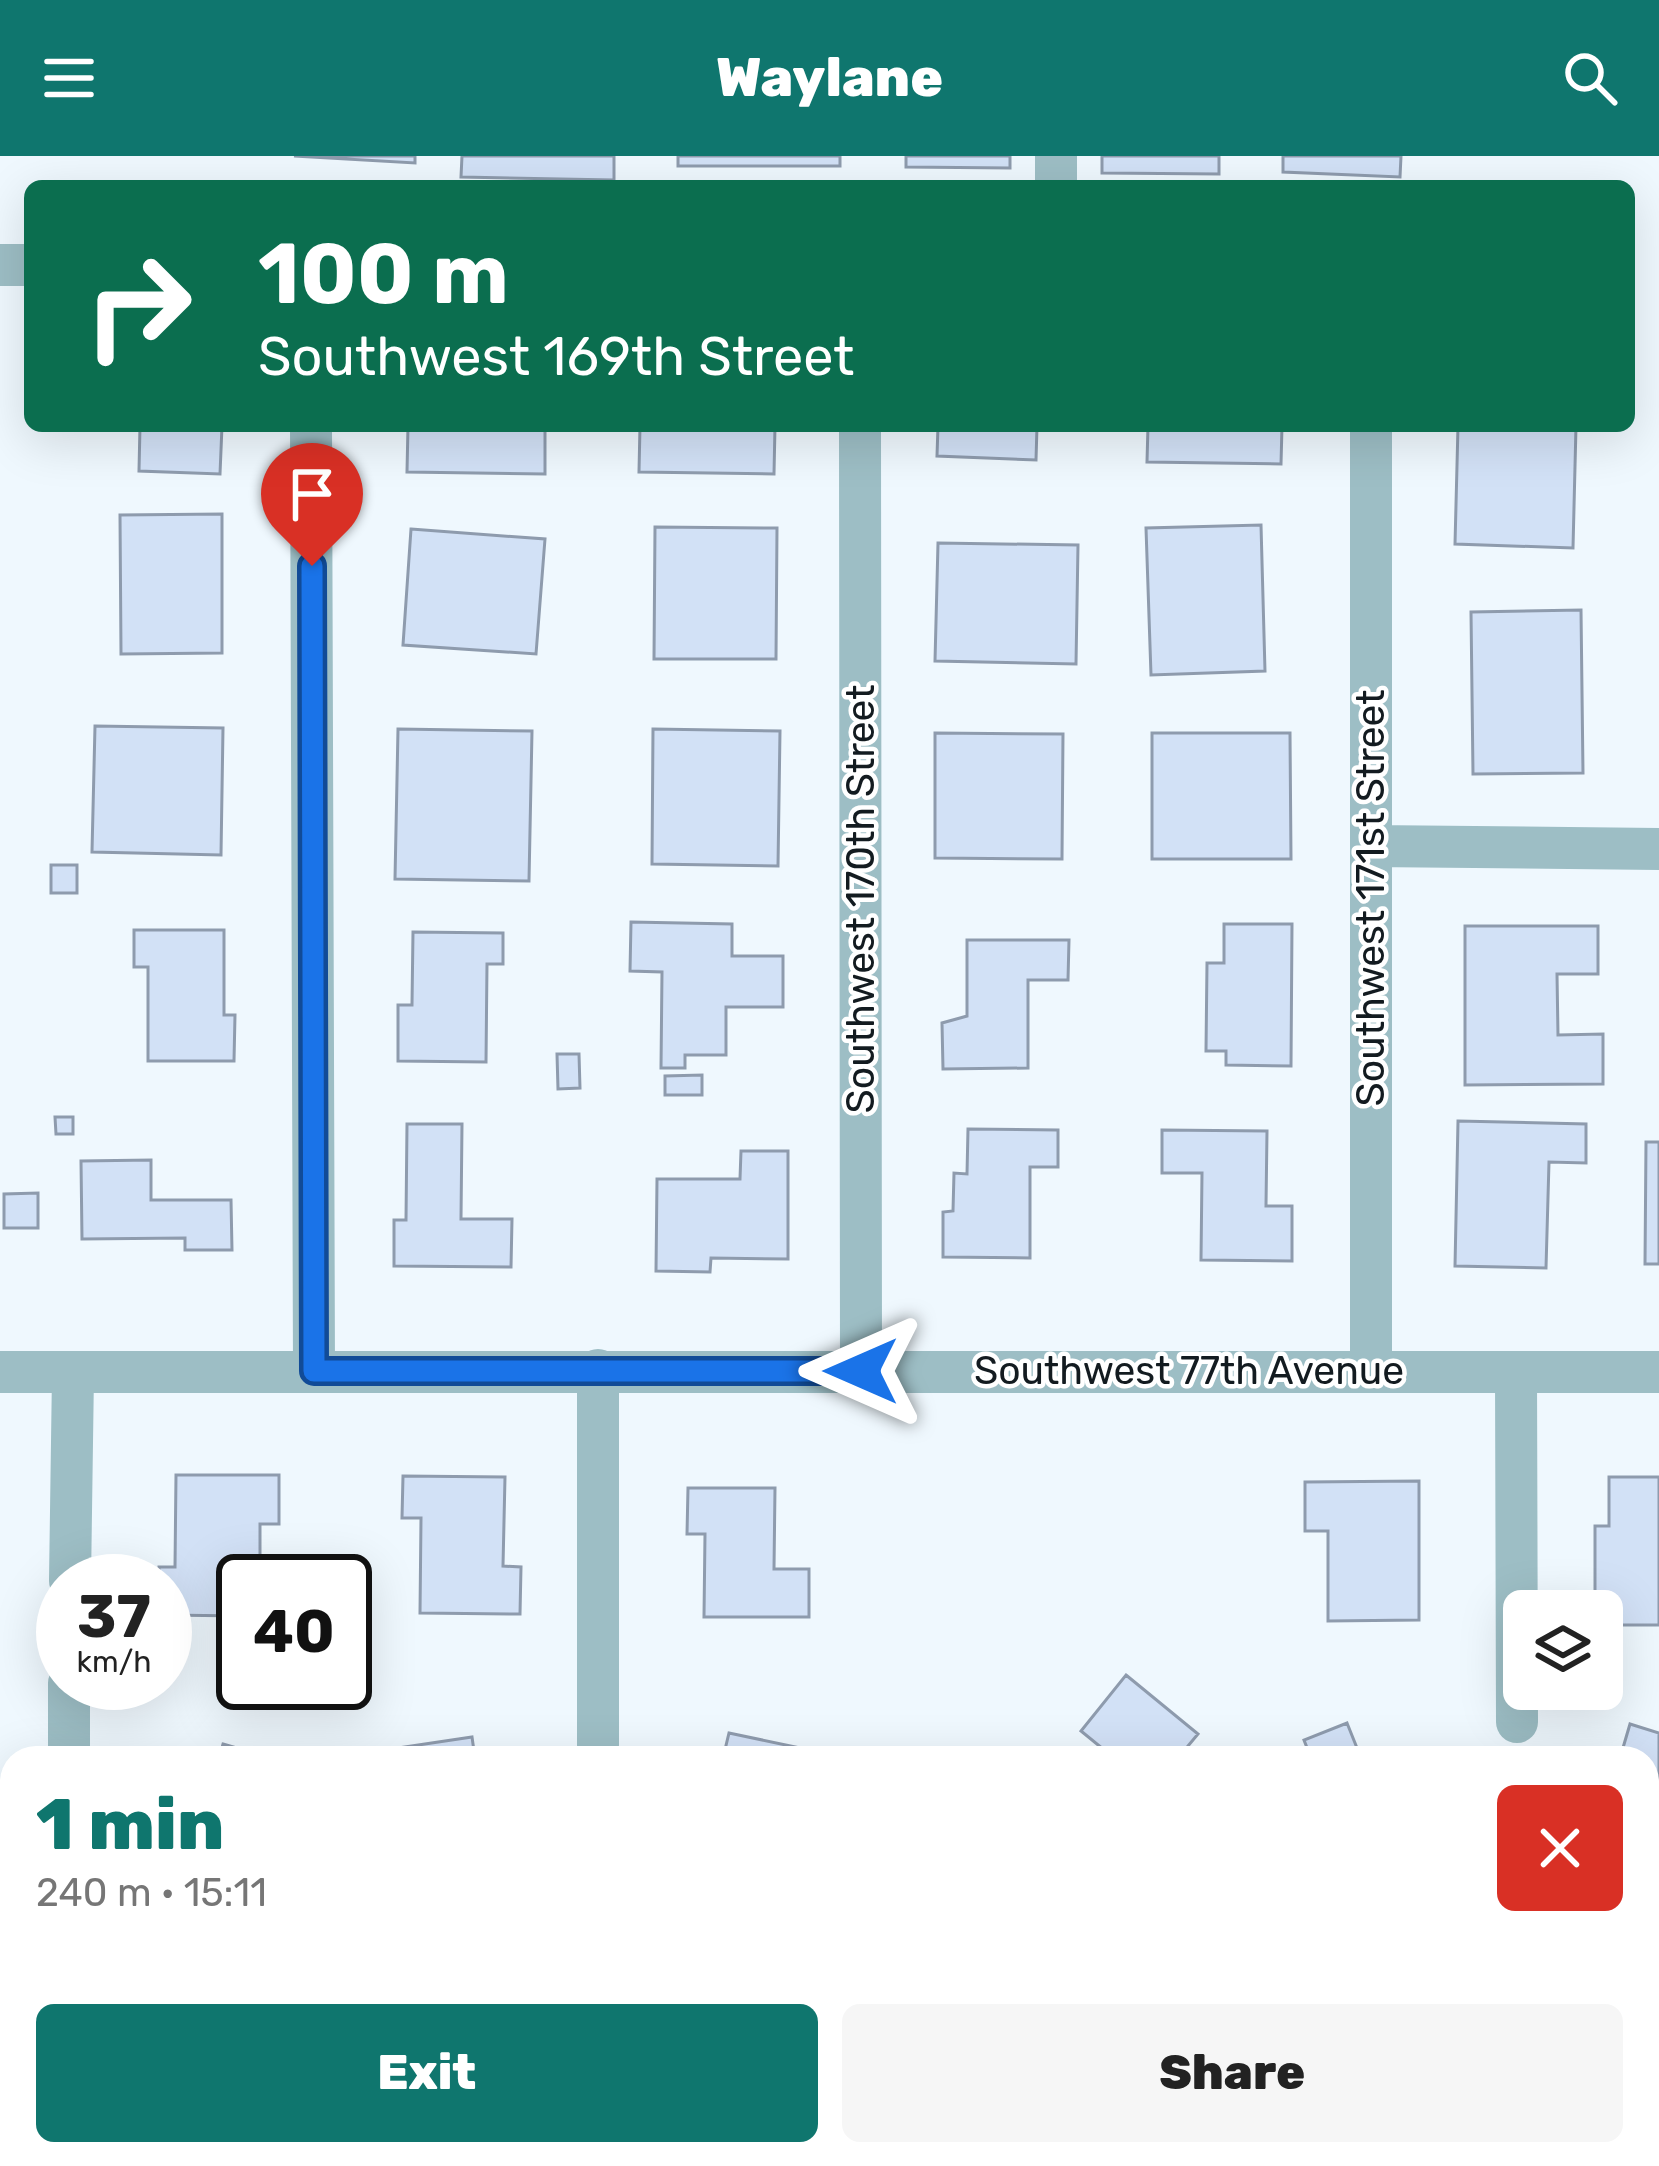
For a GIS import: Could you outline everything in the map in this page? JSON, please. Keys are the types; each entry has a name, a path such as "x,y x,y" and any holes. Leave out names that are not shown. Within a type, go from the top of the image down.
{"street":[{"path":"311,432 314,1371"},
{"name":"Southwest 170th Street","path":"860,432 861,1371"},
{"name":"Southwest 171st Street","path":"1371,432 1371,1371"},
{"path":"1371,846 1659,849"},
{"path":"598,1370 598,1745"},
{"name":"Southwest 77th Avenue","path":"0,1372 1659,1372"},
{"path":"1516,1372 1517,1722"},
{"path":"70,1554 73,1373"},
{"path":"69,1710 69,1746"}],"building":[{"path":"294,156 415,156 415,163"},
{"path":"462,156 614,156 614,180 461,177"},
{"path":"678,156 840,156 840,166 678,166"},
{"path":"906,156 1010,156 1010,168 906,167"},
{"path":"1102,156 1219,156 1219,174 1102,173"},
{"path":"1283,156 1401,156 1400,177 1283,172"},
{"path":"140,432 222,432 220,474 139,471"},
{"path":"408,432 545,432 545,474 407,472"},
{"path":"640,432 775,432 774,474 639,472"},
{"path":"938,432 1037,432 1036,460 937,456"},
{"path":"1148,432 1282,432 1281,464 1147,462"},
{"path":"1458,432 1576,432 1573,548 1455,544"},
{"path":"222,514 222,653 121,654 120,515"},
{"path":"1261,525 1265,671 1151,675 1146,528"},
{"path":"655,527 777,528 776,659 654,659"},
{"path":"411,529 545,539 536,654 403,645"},
{"path":"938,543 1078,545 1076,664 935,661"},
{"path":"1581,610 1583,773 1473,774 1471,612"},
{"path":"95,726 223,728 221,855 92,852"},
{"path":"398,729 532,731 529,881 395,879"},
{"path":"653,729 780,731 778,866 652,864"},
{"path":"935,733 1063,734 1062,859 935,858"},
{"path":"1152,733 1290,733 1291,859 1152,859"},
{"path":"51,865 77,865 77,893 51,893"},
{"path":"631,922 732,924 732,956 783,956 783,1007 726,1007 726,1055 685,1055 685,1068 661,1068 662,972 630,971"},
{"path":"1224,924 1292,924 1291,1066 1226,1065 1226,1051 1206,1051 1207,963 1224,963"},
{"path":"1465,926 1598,926 1598,974 1557,974 1558,1035 1603,1034 1603,1084 1465,1085"},
{"path":"134,930 224,930 224,1015 235,1015 234,1061 148,1061 148,967 134,967"},
{"path":"413,932 503,933 503,964 487,964 486,1062 398,1061 398,1005 412,1005"},
{"path":"967,940 1069,940 1068,980 1028,980 1028,1068 943,1069 942,1023 967,1016"},
{"path":"557,1054 579,1054 580,1088 558,1089"},
{"path":"702,1075 702,1095 665,1095 665,1076"},
{"path":"55,1117 73,1117 73,1134 56,1134"},
{"path":"1458,1121 1586,1124 1586,1163 1549,1162 1546,1268 1455,1266"},
{"path":"407,1124 462,1124 461,1219 512,1219 511,1267 394,1266 394,1220 406,1220"},
{"path":"968,1129 1058,1130 1058,1167 1030,1167 1030,1258 943,1257 943,1212 953,1211 954,1173 967,1174"},
{"path":"1162,1130 1267,1131 1266,1206 1292,1206 1292,1261 1201,1260 1202,1173 1162,1173"},
{"path":"1646,1142 1659,1142 1659,1264 1645,1264"},
{"path":"741,1151 788,1151 788,1259 711,1258 710,1272 656,1271 657,1179 740,1179"},
{"path":"151,1160 151,1200 231,1200 232,1250 185,1250 185,1238 82,1239 81,1161"},
{"path":"38,1193 38,1228 4,1228 4,1194"},
{"path":"176,1475 279,1475 279,1524 260,1524 260,1554 216,1554 216,1616 192,1615 192,1554 175,1554"},
{"path":"403,1476 505,1477 503,1566 521,1567 520,1614 420,1613 421,1518 402,1518"},
{"path":"1609,1477 1659,1477 1659,1625 1623,1625 1623,1590 1595,1590 1595,1526 1609,1526"},
{"path":"1419,1481 1419,1620 1328,1621 1328,1531 1305,1531 1305,1482"},
{"path":"688,1488 775,1488 774,1569 809,1569 809,1617 704,1617 705,1534 687,1534"},
{"path":"1126,1675 1198,1734 1188,1746 1099,1746 1081,1731"},
{"path":"1347,1723 1356,1746 1306,1746 1304,1740"},
{"path":"1630,1724 1659,1733 1659,1746 1624,1746"},
{"path":"729,1733 791,1746 726,1746"},
{"path":"472,1737 473,1746 411,1746"}],"route":[{"path":"312,566 314,1371 861,1371"}]}
